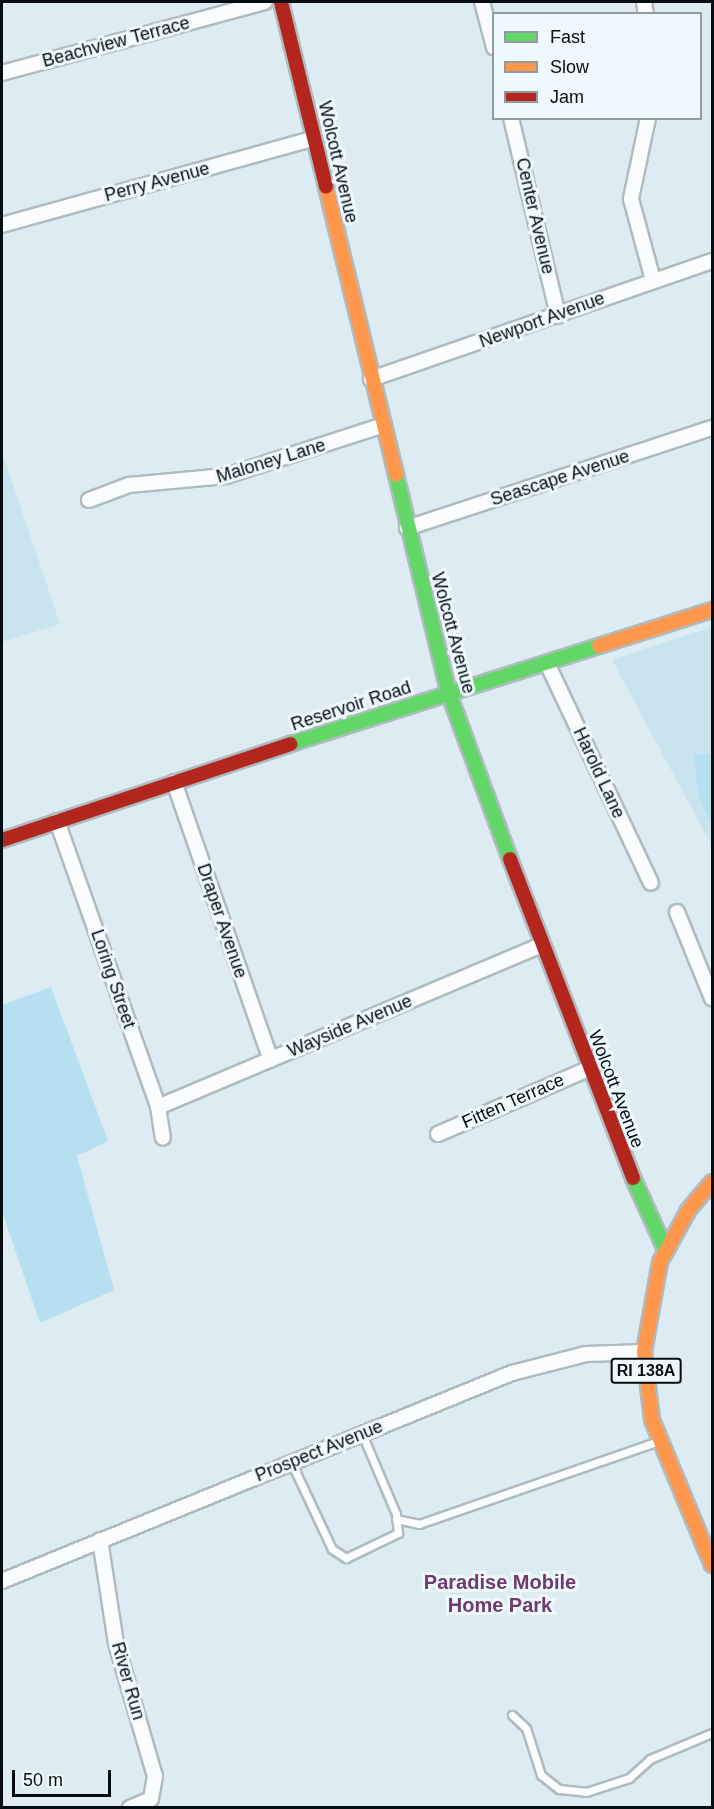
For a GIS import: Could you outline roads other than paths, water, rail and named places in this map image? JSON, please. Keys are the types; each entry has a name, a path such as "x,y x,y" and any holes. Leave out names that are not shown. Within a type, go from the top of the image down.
{"street":[{"name":"Beachview Terrace","path":"2,73 265,2"},
{"name":"Wolcott Avenue","path":"281,2 381,426 449,694 615,1139 666,1251"},
{"path":"482,2 492,40"},
{"name":"Center Avenue","path":"511,120 558,315"},
{"path":"648,120 631,199 653,280"},
{"name":"Perry Avenue","path":"2,225 314,139"},
{"name":"Newport Avenue","path":"371,379 712,261"},
{"name":"Maloney Lane","path":"89,500 129,485 226,476 381,426"},
{"name":"Seascape Avenue","path":"407,528 712,428"},
{"name":"Reservoir Road","path":"2,840 174,782 712,610"},
{"name":"Harold Lane","path":"547,663 651,884"},
{"name":"Draper Avenue","path":"174,782 271,1060"},
{"name":"Loring Street","path":"57,821 158,1107 163,1138"},
{"path":"677,912 712,998"},
{"name":"Wayside Avenue","path":"158,1107 542,945"},
{"name":"Fitten Terrace","path":"438,1134 588,1068"},
{"name":"RI 138A","path":"712,1182 688,1211 666,1251 651,1296 644,1352 652,1420 712,1565"},
{"name":"Prospect Avenue","path":"2,1581 291,1462 536,1366 586,1354 644,1352"},
{"name":"River Run","path":"100,1540 116,1643 155,1776 151,1799 130,1808"}],"lane":[{"path":"291,1462 332,1549 346,1558 398,1533 396,1519 362,1434"},
{"path":"396,1519 419,1524 659,1441"},
{"path":"512,1715 526,1728 541,1775 559,1789 586,1792 629,1778 650,1759 712,1733"}],"district":[{"name":"Paradise Mobile Home Park","path":"500,1594"}]}
